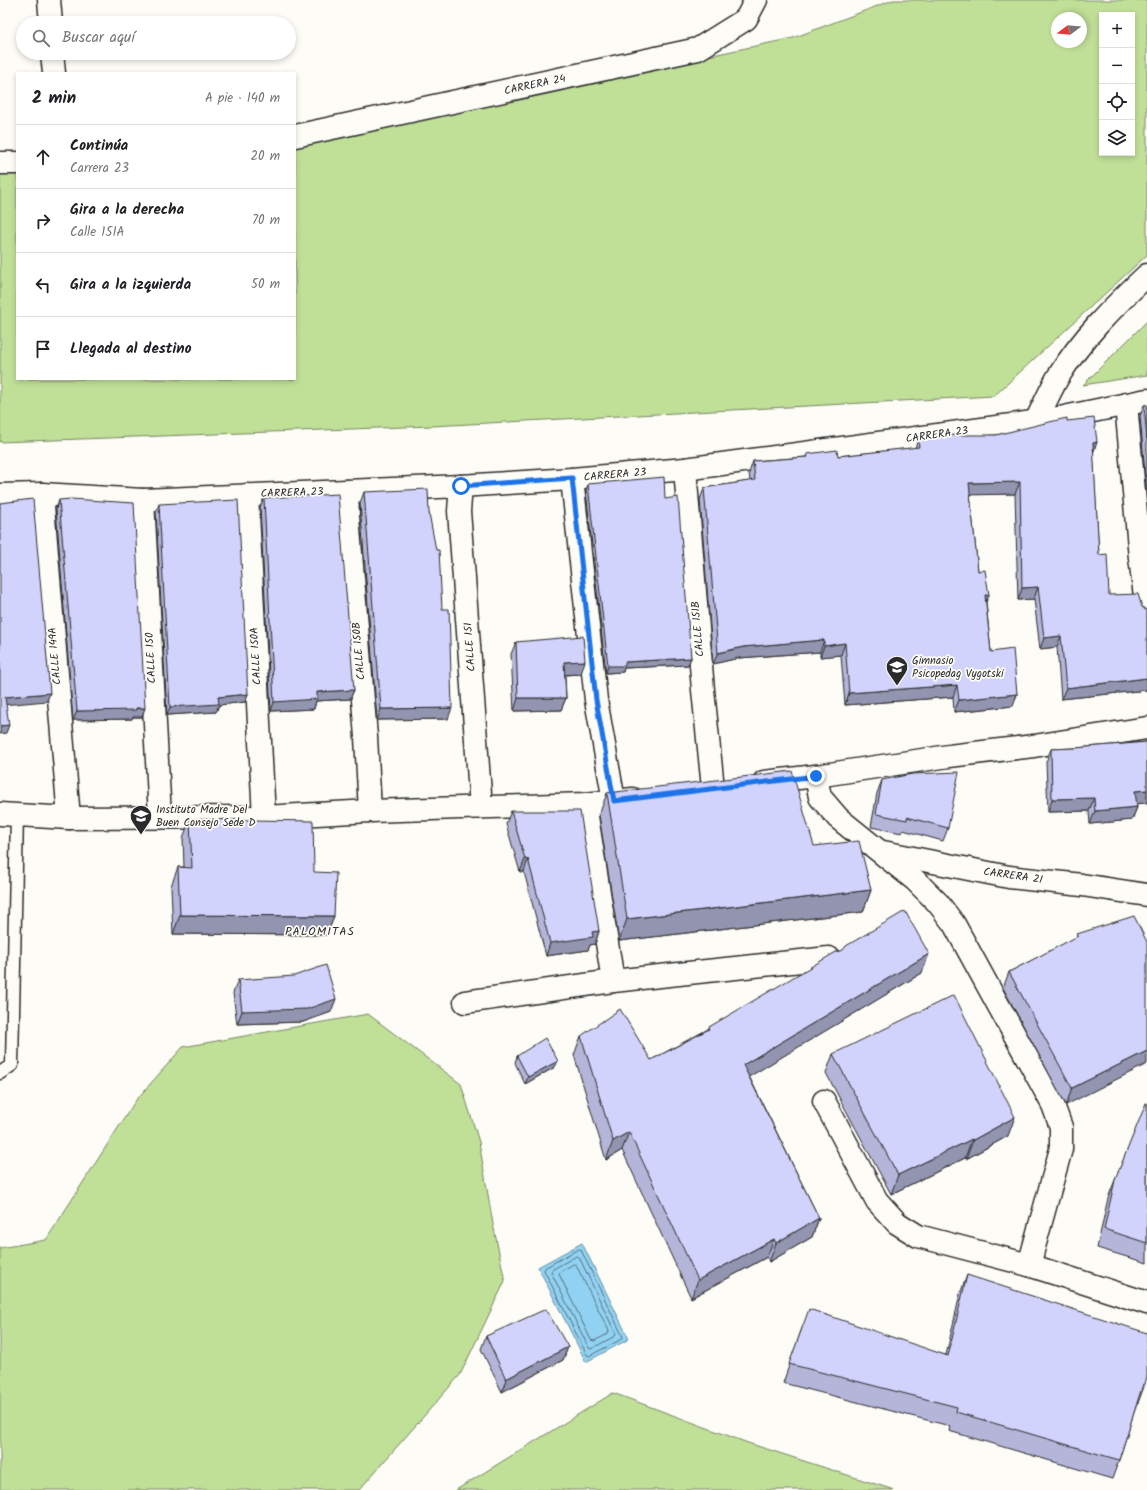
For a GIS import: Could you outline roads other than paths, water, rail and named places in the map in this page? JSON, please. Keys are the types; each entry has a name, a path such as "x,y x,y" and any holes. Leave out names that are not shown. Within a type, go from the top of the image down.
{"street":[{"path":"49,0 50,16"},
{"name":"CARRERA 24","path":"296,136 698,49 746,20 756,0"},
{"path":"53,60 54,72"},
{"path":"0,163 16,163"},
{"path":"1036,421 1058,378 1086,338 1118,302 1147,275"},
{"name":"CARRERA 23","path":"0,495 42,494 143,500 461,486 685,469 1064,417 1147,400"},
{"path":"1126,404 1140,558 1147,611"},
{"name":"CALLE 151B","path":"685,469 703,690 713,788"},
{"path":"572,478 596,700 614,801"},
{"name":"CALLE 151","path":"461,486 459,511 481,807"},
{"name":"CALLE 150B","path":"347,491 366,737 370,811"},
{"name":"CALLE 149A","path":"42,494 69,818"},
{"name":"CALLE 150A","path":"248,495 264,817"},
{"name":"CALLE 150","path":"143,500 160,817"},
{"path":"690,791 816,776 949,756 1034,746 1147,728"},
{"path":"816,776 820,797 838,818 915,880 938,903 954,924 1053,1104 1060,1127 1061,1149 1029,1265"},
{"path":"9,814 69,818 264,817 370,811 585,804 652,796"},
{"path":"585,804 613,981"},
{"name":"CARRERA 21","path":"880,852 1009,877 1082,885 1147,895"},
{"path":"465,1002 613,981 829,958"},
{"path":"824,1101 877,1201 897,1223 918,1236 1029,1265 1147,1303"}],"lane":[{"path":"0,1073 12,1065 9,814"}],"water":[{"path":"582,1243 629,1339 586,1362 538,1267"}],"place":[{"name":"Gimnasio Psicopedag Vygotski","path":"897,686"},
{"name":"Instituto Madre Del Buen Consejo Sede D","path":"141,836"}],"district":[{"name":"PALOMITAS","path":"320,931"}]}
